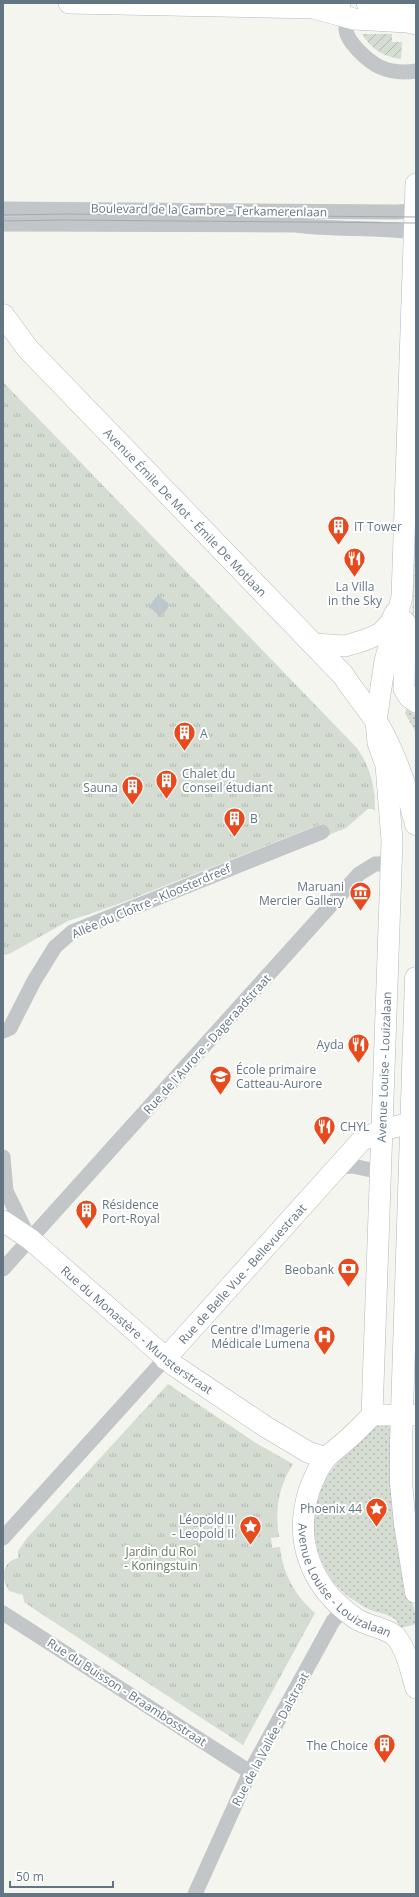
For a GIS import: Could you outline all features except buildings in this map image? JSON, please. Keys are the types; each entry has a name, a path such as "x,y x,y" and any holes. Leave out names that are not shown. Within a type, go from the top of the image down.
{"main road":[{"path":"69,3 315,8 340,3"},
{"path":"367,3 416,4"},
{"path":"315,8 354,19 407,22 416,24"},
{"name":"Avenue Louise - Louizalaan","path":"416,184 402,598 385,661 377,712 378,743 386,765 392,833 372,1415 361,1428 326,1458 314,1479 306,1501 302,1525 305,1549 313,1572 326,1592 343,1610 357,1620 390,1632 396,1637 403,1650 416,1688"},
{"name":"Avenue Émile De Mot - Émile De Motlaan","path":"3,315 28,350 343,675 377,712"},
{"name":"Avenue Émile De Mot - Émile De Motlaan","path":"3,331 28,350"},
{"path":"313,644 345,646 381,633 391,622 402,598"},
{"path":"402,598 405,616 404,689 408,697 416,702"},
{"path":"377,712 397,732 416,776"},
{"path":"377,712 400,772 416,824"},
{"path":"416,978 410,1415 416,1502"},
{"name":"Rue de Belle Vue - Bellevuestraat","path":"165,1359 362,1142 381,1130 414,1122"},
{"path":"3,1221 30,1239"},
{"name":"Rue du Monastère - Munsterstraat","path":"30,1239 165,1359 266,1427 308,1452 326,1458"},
{"path":"416,1339 410,1415 401,1483 405,1524 416,1592"},
{"path":"372,1415 410,1415"}],"street":[{"path":"354,19 348,23 346,27 347,33 352,43 369,60 378,66 396,72 416,71"},
{"name":"Boulevard de la Cambre - Terkamerenlaan","path":"3,209 415,211"},
{"name":"Boulevard de la Cambre - Terkamerenlaan","path":"3,224 295,225 313,228 395,230 414,232"},
{"name":"Allée du Cloître - Kloosterdreef","path":"3,1031 10,1028 34,981 55,947 72,932 322,832"},
{"name":"Rue de l'Aurore - Dageraadstraat","path":"3,1269 358,874 375,864 391,864"},
{"name":"Rue du Monastère - Munsterstraat","path":"3,1157 6,1191 30,1239"},
{"path":"339,1167 353,1166 380,1172"},
{"name":"Rue de Belle Vue - Bellevuestraat","path":"3,1538 165,1359"},
{"name":"Rue de la Vallée - Dalstraat","path":"195,1894 250,1772 333,1620 343,1610"},
{"name":"Rue du Buisson - Braambosstraat","path":"3,1613 250,1772"}],"green space":[{"path":"362,34 392,34 392,42 402,42 401,59 378,51"},
{"path":"3,382 356,747 369,770 373,785 375,811 368,809 346,828 326,836 321,824 116,905 68,921 9,954 3,955"},
{"path":"416,479 414,625 412,625"},
{"path":"407,709 416,715 416,733 405,713"},
{"name":"Jardin du Roi - Koningstuin","path":"168,1384 256,1443 293,1464 281,1490 277,1517 279,1537 271,1538 272,1548 280,1547 284,1566 291,1583 308,1607 315,1613 243,1745 37,1611 24,1602 23,1595 9,1591 4,1581 4,1571 6,1567 13,1560 18,1558 18,1551 27,1538"},
{"path":"377,1425 390,1425 393,1429 409,1589 416,1617 416,1624 400,1628 396,1620 367,1608 341,1590 330,1576 321,1560 316,1543 314,1525 315,1508 320,1491 328,1475 345,1454"}],"shaded area":[{"path":"159,596 168,603 169,606 160,616 149,607 156,597"}],"tram line":[{"path":"3,215 64,214 416,217"},
{"path":"3,221 64,220 416,223"}],"place":[{"name":"IT Tower","path":"338,546"},
{"name":"La Villa in the Sky","path":"355,578"},
{"name":"A","path":"185,752"},
{"name":"Chalet du Conseil étudiant","path":"167,800"},
{"name":"Sauna","path":"133,806"},
{"name":"B","path":"234,838"},
{"name":"Maruani Mercier Gallery","path":"360,912"},
{"name":"Ayda","path":"359,1064"},
{"name":"École primaire Catteau-Aurore","path":"221,1096"},
{"name":"CHYL","path":"325,1146"},
{"name":"Résidence Port-Royal","path":"87,1230"},
{"name":"Beobank","path":"349,1288"},
{"name":"Centre d'Imagerie Médicale Lumena","path":"325,1356"},
{"name":"Phoenix 44","path":"377,1528"},
{"name":"Léopold II - Leopold II","path":"250,1546"},
{"name":"The Choice","path":"384,1764"}]}
